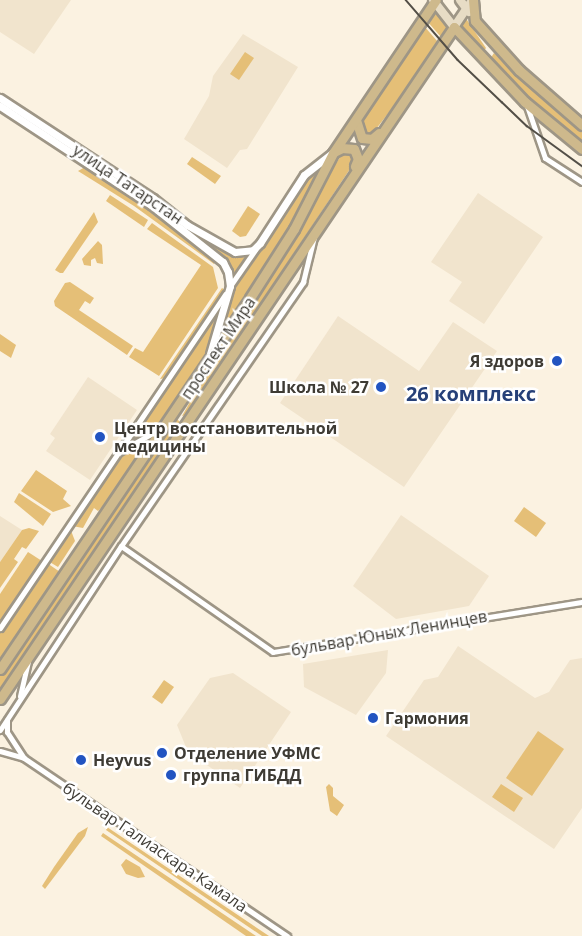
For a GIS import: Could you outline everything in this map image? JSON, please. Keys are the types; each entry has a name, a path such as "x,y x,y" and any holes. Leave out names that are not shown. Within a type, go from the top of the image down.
{"main road":[{"path":"460,0 464,12 541,91 582,125"},
{"path":"473,0 475,21"},
{"name":"проспект Мира","path":"0,699 473,0"},
{"path":"435,1 454,27 525,102 582,149"},
{"name":"проспект Мира","path":"0,669 294,229 333,153 435,1"},
{"path":"486,62 488,51 495,49 502,51"},
{"path":"356,120 359,135 367,140 386,127"},
{"path":"333,153 350,147 358,155 341,192"},
{"path":"176,407 179,418 190,417"}],"street":[{"name":"улица Татарстан","path":"0,98 207,236 235,252 253,250 260,243"},
{"path":"525,102 545,158 582,182"},
{"name":"улица Татарстан","path":"0,106 151,205 184,230 199,246 223,262 228,272 230,286"},
{"path":"0,628 304,175 333,153"},
{"path":"0,730 122,546 303,282 314,235"},
{"path":"199,246 205,244 207,236"},
{"path":"208,360 225,294"},
{"path":"118,453 162,428"},
{"name":"бульвар Юных Ленинцев","path":"122,546 273,652 582,602"},
{"path":"19,700 29,656"},
{"path":"8,719 7,732 24,758"},
{"path":"0,751 24,758"},
{"name":"бульвар Галиаскара Камала","path":"24,758 287,936"}],"shaded area":[{"path":"0,0 71,0 34,54 0,32"},
{"path":"434,11 448,26 441,37 427,21"},
{"path":"465,17 486,48 483,52 459,26"},
{"path":"424,26 438,42 410,85 373,133 365,136 360,125"},
{"path":"243,34 298,67 247,149 240,150 227,168 184,139 209,96 213,76"},
{"path":"245,52 254,58 239,80 230,74"},
{"path":"494,53 582,131 582,143 542,110 490,59"},
{"path":"344,151 353,152 354,163 186,415 182,416 220,349 298,232 318,191"},
{"path":"192,157 221,176 215,184 187,164"},
{"path":"85,167 148,207 216,261 214,264 134,206 78,171"},
{"path":"319,167 285,238 217,339 228,294 299,189"},
{"path":"478,193 543,237 484,324 449,301 462,282 431,262"},
{"path":"110,195 148,220 144,227 106,201"},
{"path":"248,206 260,214 246,236 240,237 232,231"},
{"path":"94,212 98,222 63,273 55,270"},
{"path":"152,223 213,267 218,288 159,376 129,357 135,348 143,352 201,265 147,229"},
{"path":"98,241 102,245 103,264 97,263 95,258 91,260 91,266 84,265 82,259"},
{"path":"210,242 229,254 249,255 233,279 228,264 207,248"},
{"path":"70,282 94,298 90,304 85,301 79,310 133,346 127,355 55,306 54,301 65,283"},
{"path":"222,288 225,290 166,378 160,379"},
{"path":"219,308 208,352 157,428 131,442"},
{"name":"Школа № 27","path":"338,316 419,371 453,322 497,351 404,487 280,403"},
{"path":"0,334 16,345 11,358 0,351"},
{"path":"88,377 137,410 90,480 46,451 55,438 50,434"},
{"path":"175,417 181,423 0,691 0,676"},
{"path":"150,438 107,503 98,511 94,508 83,528 72,526 120,454"},
{"path":"36,470 67,491 63,499 71,506 53,512 21,491"},
{"path":"19,493 51,514 43,526 14,502"},
{"path":"524,507 546,523 536,537 514,521"},
{"path":"401,515 489,576 469,606 396,619 353,586"},
{"path":"0,516 22,530 0,562"},
{"path":"29,528 39,531 26,549 22,547 14,559 18,562 0,588 0,562 22,530"},
{"path":"70,528 75,541 58,567 48,561"},
{"path":"28,552 42,561 0,624 0,594"},
{"path":"47,563 60,572 0,661 0,632"},
{"path":"458,646 535,698 549,692 570,660 582,658 582,808 554,849 386,736 424,680 438,677"},
{"path":"388,650 386,673 356,715 304,687 303,664"},
{"path":"233,673 291,712 240,788 188,752 177,725 210,678"},
{"path":"164,680 174,687 162,704 152,697"},
{"path":"538,731 564,749 532,796 506,778"},
{"path":"329,784 333,788 333,796 344,805 337,816 330,811 326,787"},
{"path":"501,784 523,798 514,812 492,797"},
{"path":"88,827 85,836 45,889 42,886 54,867 78,833"},
{"path":"107,827 269,936 262,936 106,830"},
{"path":"103,833 256,936 246,936 101,836"},
{"path":"126,859 140,867 145,877 138,878 126,874 121,865"}],"tram line":[{"path":"406,0 458,60 527,126 582,166"}],"place":[{"name":"Я здоров","path":"557,361"},
{"name":"Школа № 27","path":"381,387"},
{"name":"Центр восстановительной медицины","path":"100,437"},
{"name":"Гармония","path":"373,718"},
{"name":"Отделение УФМС","path":"162,753"},
{"name":"Heyvus","path":"81,760"},
{"name":"группа ГИБДД","path":"171,775"}],"district":[{"name":"26 комплекс","path":"471,393"}]}
